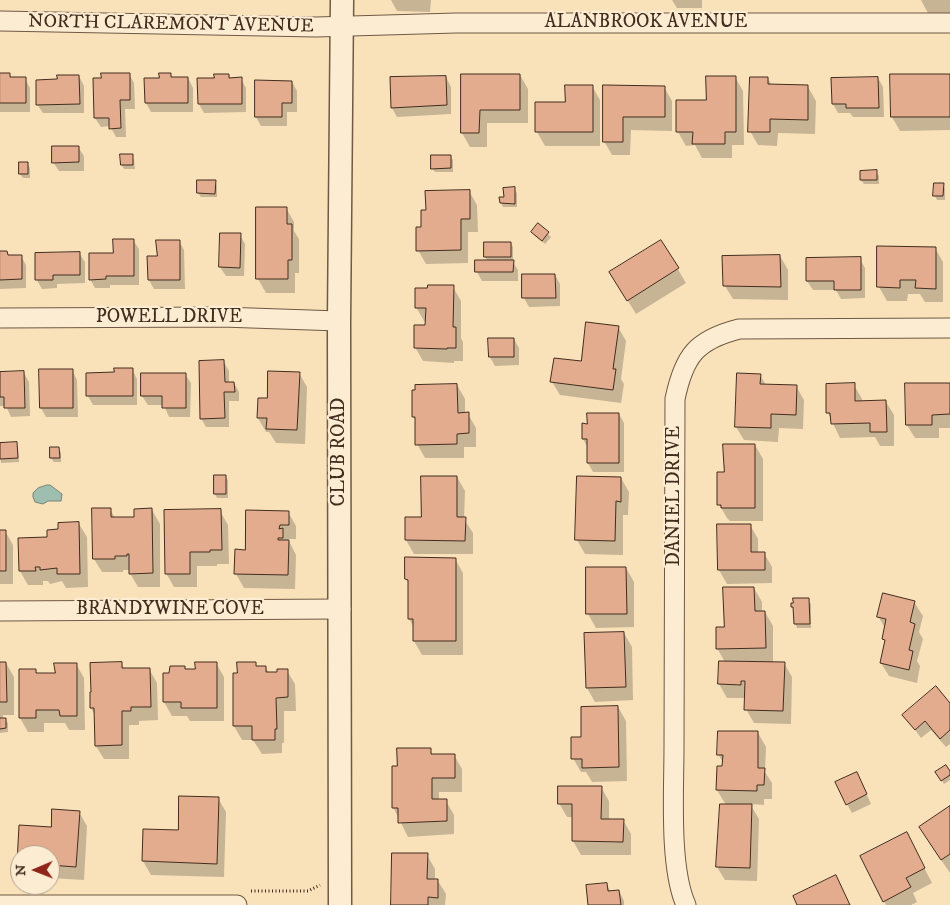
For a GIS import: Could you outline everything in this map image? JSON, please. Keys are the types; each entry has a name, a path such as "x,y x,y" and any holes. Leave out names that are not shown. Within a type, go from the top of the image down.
{"street":[{"name":"CLUB ROAD","path":"340,905 339,321 342,0"},
{"name":"NORTH CLAREMONT AVENUE","path":"0,21 342,27"},
{"name":"ALANBROOK AVENUE","path":"342,27 456,23 950,23"},
{"name":"POWELL DRIVE","path":"0,318 222,317 339,321"},
{"name":"DANIEL DRIVE","path":"686,905 678,879 675,836 674,704 675,399 685,366 696,348 707,340 719,334 739,329 950,328"},
{"name":"BRANDYWINE COVE","path":"0,611 340,609"},
{"path":"0,905 243,898"}],"path":[{"path":"243,898 308,892 320,885 320,875"}],"shaded area":[{"path":"50,485 62,494 61,501 48,501 43,504 35,502 33,493 38,488"}],"building":[{"path":"0,73 10,73 10,77 26,77 26,103 0,103"},
{"path":"101,73 130,73 130,100 120,100 121,128 109,129 109,118 94,118 93,78 101,78"},
{"path":"159,73 171,73 171,77 188,77 188,103 145,103 144,78 159,78"},
{"path":"214,74 229,74 229,78 242,77 242,104 198,104 197,78 214,78"},
{"path":"461,74 520,74 520,110 480,110 479,133 461,133"},
{"path":"890,74 950,74 950,117 891,117"},
{"path":"57,75 79,75 80,104 36,105 36,80 57,79"},
{"path":"446,76 447,105 391,108 390,77"},
{"path":"706,76 736,76 736,132 725,132 725,144 692,144 693,132 676,132 676,100 706,100"},
{"path":"750,77 768,77 768,84 808,85 808,120 770,119 770,132 748,132"},
{"path":"878,77 879,108 846,108 846,104 832,104 831,78"},
{"path":"255,80 292,81 292,103 282,103 282,117 255,117"},
{"path":"565,85 593,85 593,132 535,132 535,102 565,102"},
{"path":"603,85 665,86 665,117 623,117 623,142 603,142"},
{"path":"52,146 79,146 79,162 52,163"},
{"path":"120,154 133,154 133,165 121,165"},
{"path":"431,155 451,155 451,168 431,169"},
{"path":"19,162 28,162 28,174 19,174"},
{"path":"877,170 877,180 860,180 860,171"},
{"path":"197,180 216,180 215,194 197,193"},
{"path":"934,183 944,183 943,196 933,196"},
{"path":"515,187 515,204 500,203 499,197 504,197 503,188"},
{"path":"470,190 470,219 461,219 461,250 416,251 416,227 421,227 421,210 426,210 425,191"},
{"path":"256,207 287,207 287,224 292,224 292,260 288,260 288,279 256,279"},
{"path":"538,223 549,232 542,241 531,232"},
{"path":"220,233 241,233 240,268 219,267"},
{"path":"113,239 134,239 134,276 106,276 106,279 89,280 89,253 113,253"},
{"path":"156,240 180,240 180,280 148,280 147,256 157,256"},
{"path":"661,240 679,268 627,301 609,272"},
{"path":"484,242 511,242 511,257 484,257"},
{"path":"877,246 936,247 936,289 915,288 916,280 900,280 900,288 877,287"},
{"path":"0,251 7,251 8,255 22,255 22,279 0,280"},
{"path":"80,252 80,275 53,275 53,280 35,280 35,253"},
{"path":"780,255 781,287 723,286 722,256"},
{"path":"861,257 861,290 834,290 834,281 806,281 806,258"},
{"path":"475,260 514,260 513,272 475,272"},
{"path":"522,274 555,274 556,298 522,298"},
{"path":"428,285 454,285 453,327 456,327 456,348 414,348 414,325 425,325 426,308 415,308 415,288 427,288"},
{"path":"586,322 619,326 613,369 616,369 613,390 550,382 554,358 581,361"},
{"path":"488,338 514,338 514,357 489,357"},
{"path":"224,360 225,382 234,382 235,392 224,392 225,418 200,419 199,361"},
{"path":"114,368 133,368 133,396 86,396 86,373 114,372"},
{"path":"39,369 73,369 73,408 40,408"},
{"path":"24,371 25,408 4,408 4,397 0,397 0,372"},
{"path":"268,371 300,372 297,430 266,429 267,418 257,418 258,398 267,398"},
{"path":"141,373 186,373 186,408 162,408 162,396 141,396"},
{"path":"737,373 761,374 760,384 797,385 796,415 771,414 771,428 735,427"},
{"path":"855,383 855,401 886,400 887,432 870,432 870,423 831,424 830,413 826,413 826,384"},
{"path":"905,383 950,383 950,414 932,415 932,425 906,425"},
{"path":"457,384 458,413 469,412 469,433 457,434 457,444 415,445 415,417 412,417 412,390 415,390 415,385"},
{"path":"587,413 619,413 619,463 587,463 587,439 582,439 582,423 587,424"},
{"path":"17,442 18,458 0,459 0,443"},
{"path":"723,444 755,444 755,508 721,508 721,505 717,505 717,472 724,472"},
{"path":"50,447 59,447 60,458 50,458"},
{"path":"214,475 226,475 226,494 214,494"},
{"path":"421,476 457,476 457,517 466,517 465,541 405,540 405,517 421,517"},
{"path":"577,476 621,477 621,502 616,501 615,541 575,540"},
{"path":"92,508 111,508 111,517 134,517 134,509 152,508 153,573 129,574 129,554 127,556 115,556 115,559 93,559"},
{"path":"221,509 222,550 190,552 190,574 165,574 164,510"},
{"path":"246,510 289,511 289,525 280,525 279,529 283,528 283,538 278,538 278,540 289,540 288,575 234,574 235,549 245,550"},
{"path":"79,522 80,574 57,574 57,568 40,570 40,567 35,567 36,571 19,571 18,538 47,537 47,530 58,529 58,523"},
{"path":"717,524 751,524 751,552 765,552 765,570 718,570"},
{"path":"0,530 6,530 6,571 0,571"},
{"path":"405,557 456,558 456,641 413,641 413,619 408,619 408,580 405,579"},
{"path":"586,567 626,567 627,614 586,614"},
{"path":"723,587 754,587 755,611 765,611 766,648 716,649 716,627 724,627"},
{"path":"883,593 915,601 910,622 915,624 909,650 913,651 909,670 880,663 885,640 882,639 886,619 877,617"},
{"path":"793,598 809,598 810,624 794,624 793,607 791,607"},
{"path":"624,632 626,687 586,688 584,633"},
{"path":"719,661 785,662 783,711 744,710 745,681 741,681 741,685 718,684"},
{"path":"0,662 6,662 7,702 0,702"},
{"path":"122,662 122,668 150,668 151,707 131,707 131,711 122,711 122,745 95,746 94,708 90,708 90,663"},
{"path":"195,662 217,662 217,708 181,708 181,702 163,702 163,673 169,673 170,666 185,666 185,669 195,669"},
{"path":"237,662 256,662 256,666 266,666 266,672 288,669 288,697 276,698 277,729 275,729 275,740 252,740 252,726 233,726 233,673 237,673"},
{"path":"54,663 77,663 77,716 60,716 59,710 36,710 36,718 19,718 19,669 36,669 36,673 55,673"},
{"path":"936,686 950,703 950,730 940,739 925,721 915,730 902,715"},
{"path":"618,706 619,767 582,768 582,759 571,759 571,737 581,737 581,707"},
{"path":"0,718 6,718 6,728 0,729"},
{"path":"718,731 758,731 758,768 765,768 764,785 757,785 757,791 716,790 717,766 722,766 723,755 717,755"},
{"path":"397,748 431,748 431,754 455,754 455,778 432,778 432,799 447,799 447,821 398,823 398,808 392,808 392,766 397,766"},
{"path":"946,765 950,775 941,781 935,772"},
{"path":"857,772 867,794 846,805 835,782"},
{"path":"558,786 602,786 601,819 624,819 623,842 572,841 572,804 558,804"},
{"path":"179,796 219,797 217,864 142,861 143,829 178,830"},
{"path":"720,804 752,804 750,868 716,867"},
{"path":"950,806 950,854 941,860 919,827"},
{"path":"52,809 80,811 76,867 60,866 60,845 18,845 19,825 51,827"},
{"path":"907,832 925,868 906,878 911,887 883,902 860,856"},
{"path":"392,853 428,853 427,879 438,879 438,898 428,897 428,905 391,905"},
{"path":"836,875 850,905 797,905 793,896"},
{"path":"607,883 608,891 619,890 621,905 588,905 586,885"}]}
